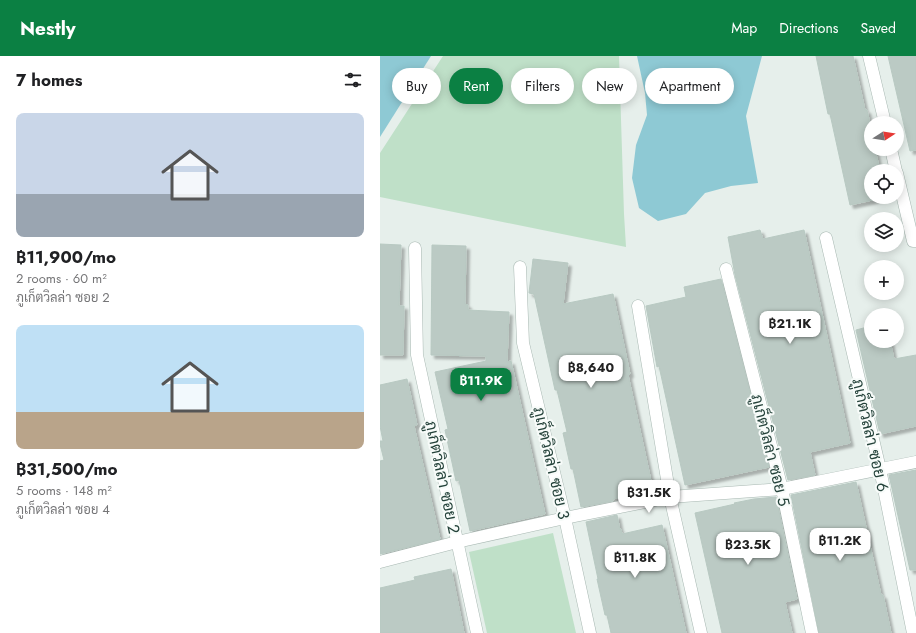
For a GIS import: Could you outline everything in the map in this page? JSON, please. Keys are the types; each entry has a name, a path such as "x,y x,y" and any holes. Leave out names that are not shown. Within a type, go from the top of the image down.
{"street":[{"path":"869,56 883,116"},
{"path":"904,202 913,241 916,241"},
{"name":"ภูเก็ตวิลล่า ซอย 6","path":"826,238 880,469 913,633"},
{"name":"ภูเก็ตวิลล่า ซอย 2","path":"415,248 417,355 477,633"},
{"name":"ภูเก็ตวิลล่า ซอย 3","path":"520,267 523,343 565,518 590,633"},
{"name":"ภูเก็ตวิลล่า ซอย 5","path":"726,269 782,489 812,633"},
{"path":"638,306 670,498 701,633"},
{"path":"380,562 457,542 565,518 670,498 782,489 916,462"}],"green space":[{"path":"443,56 619,56 619,68 582,68 582,104 621,104 626,247 380,197 380,153 412,104 441,104 441,68 435,68"},
{"path":"553,533 576,633 487,633 469,552"}],"water":[{"path":"380,56 431,56 423,68 392,68 392,104 401,104 380,137"},
{"path":"637,56 762,56 746,116 758,183 731,186 705,193 686,214 658,221 639,208 632,178 636,145 647,115 646,104 734,104 734,68 645,68 645,93"}],"building":[{"path":"816,56 853,56 865,110 867,110 868,116 864,116 864,156 877,156 878,164 864,164 864,202 850,205 830,114 828,114"},
{"path":"888,56 916,56 916,150 910,151 904,125 904,116 902,116"},
{"path":"760,230 763,239 804,230 850,443 810,452 815,475 788,480 735,275 728,237"},
{"path":"380,244 401,245 399,306 404,306 403,355 380,355"},
{"path":"432,245 466,246 465,304 468,305 468,310 509,312 507,362 511,361 545,514 470,531 459,480 456,481 445,430 448,429 435,372 486,361 486,356 431,355"},
{"path":"533,259 568,263 563,304 613,294 630,374 628,375 653,490 613,499 613,501 581,507 573,469 571,469 563,433 567,432 557,390 555,390 534,294 529,293"},
{"path":"721,279 769,467 685,485 659,366 657,367 646,306 686,297 684,287"},
{"path":"864,328 864,348 892,348 894,359 916,355 916,426 880,434 856,330"},
{"path":"407,379 417,425 414,426 440,539 380,554 380,461 384,460 380,444 380,441 383,441 380,426 380,385"},
{"path":"916,470 916,570 910,570 889,475"},
{"path":"856,482 891,633 819,633 791,495"},
{"path":"776,497 797,599 785,602 792,633 722,633 695,513 754,499"},
{"path":"617,515 622,534 662,525 686,633 611,633 607,615 605,615 586,522"},
{"path":"451,569 464,633 380,633 380,588 415,580 414,577"}]}
